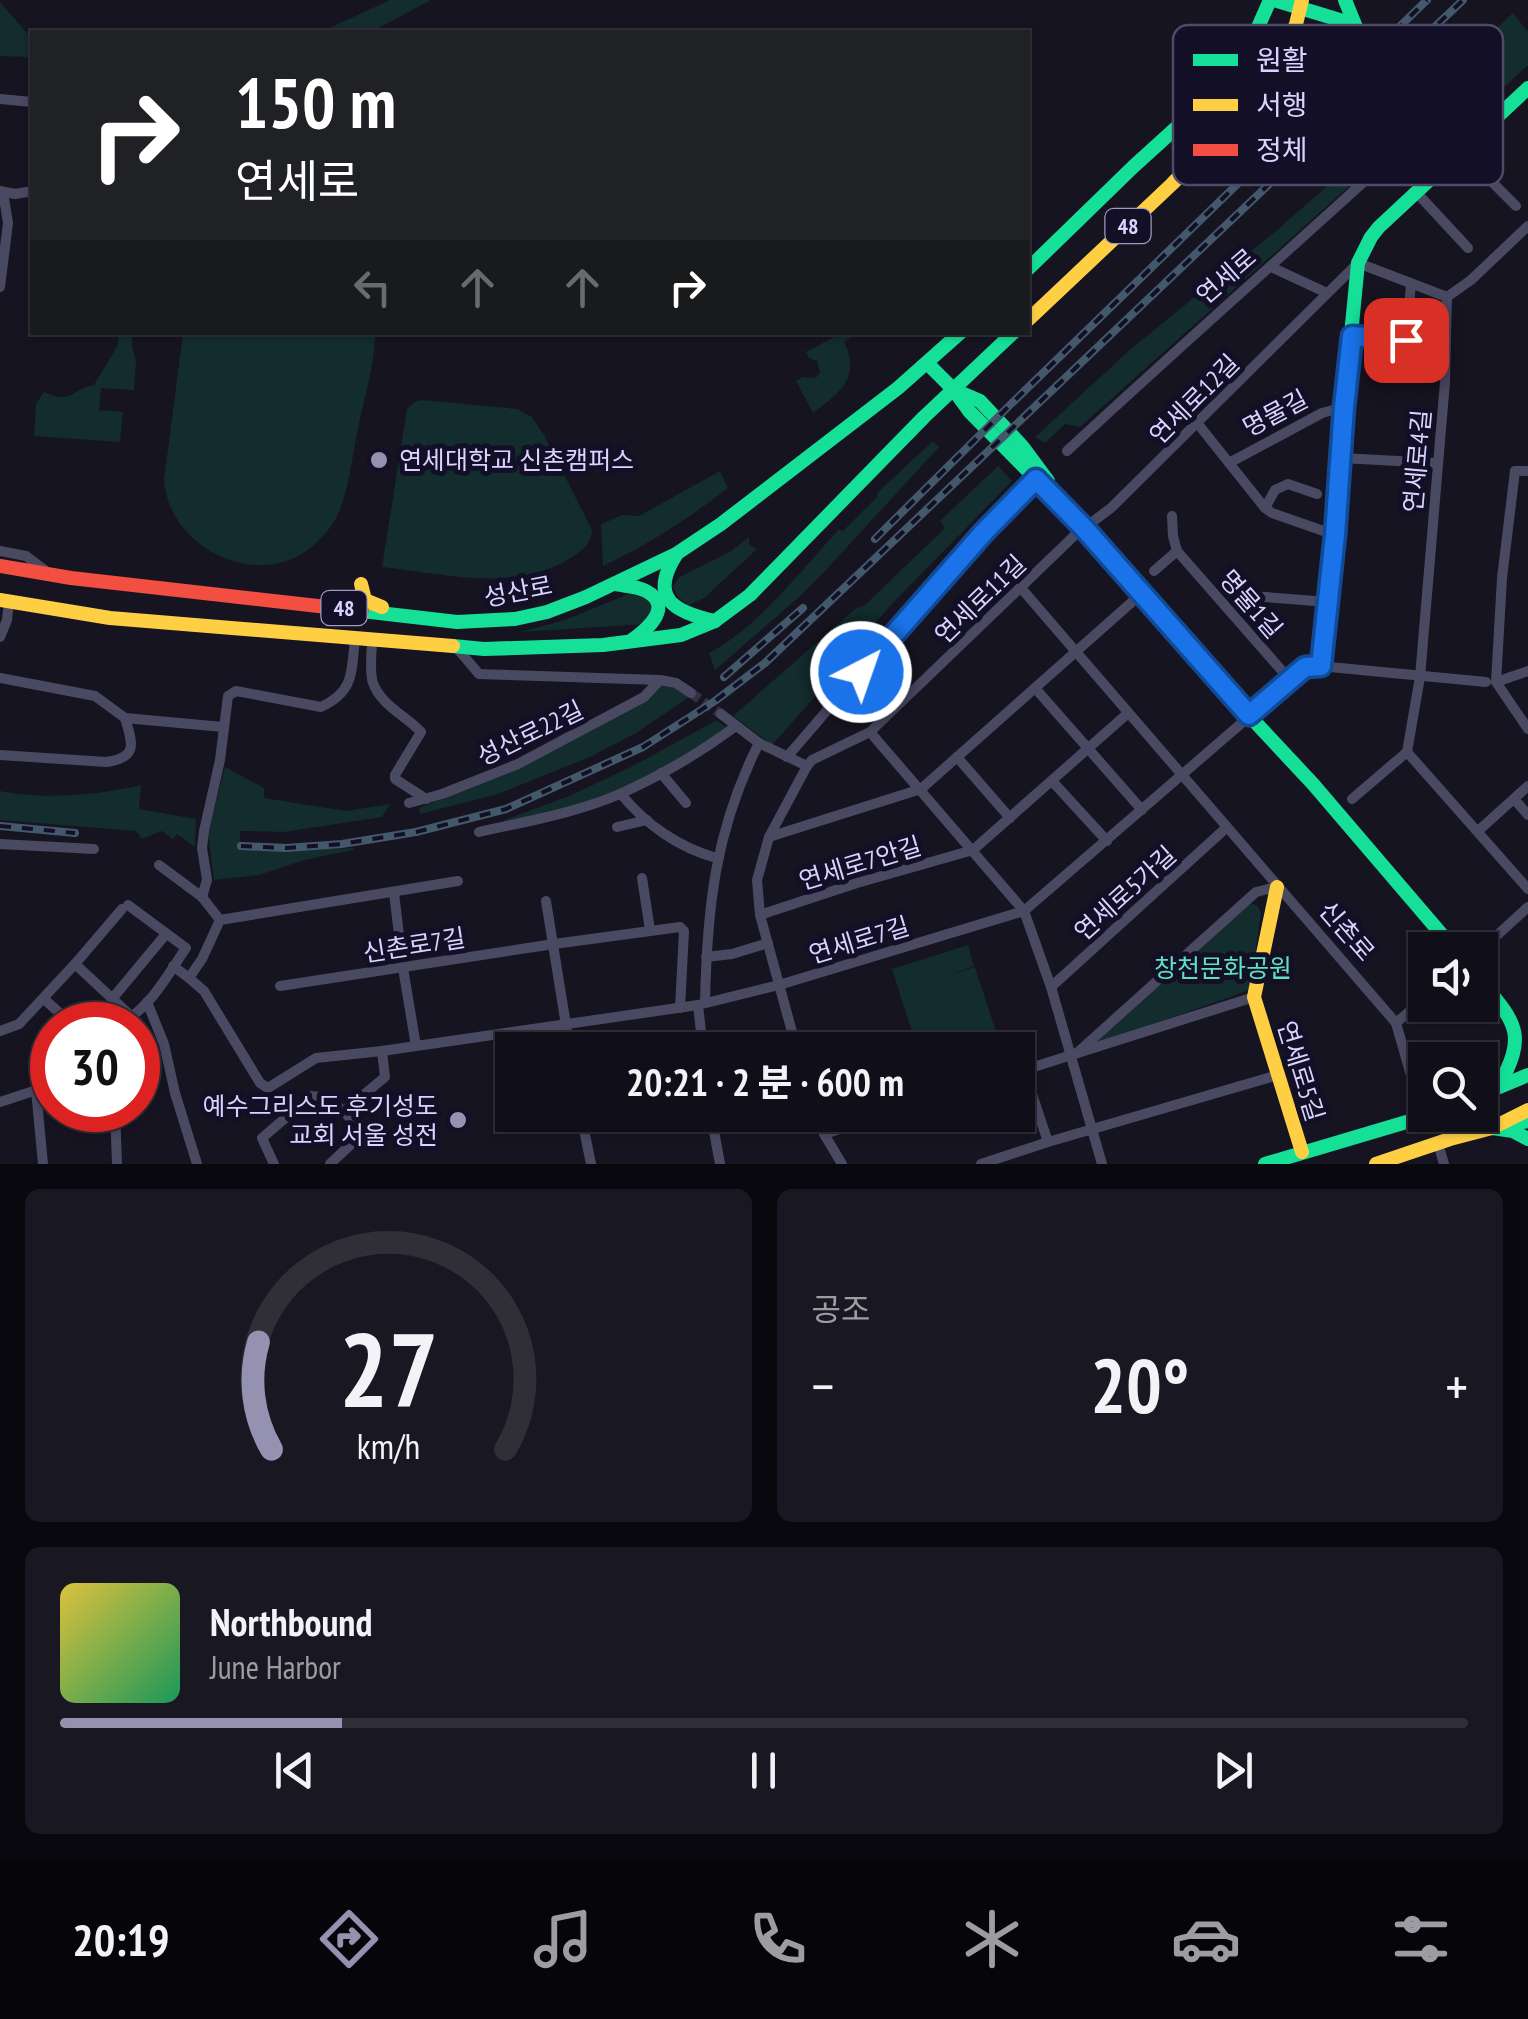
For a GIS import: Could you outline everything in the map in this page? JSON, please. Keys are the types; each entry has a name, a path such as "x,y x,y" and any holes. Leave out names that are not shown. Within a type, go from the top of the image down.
{"main road":[{"path":"1272,0 1302,4 1347,25"},
{"name":"48","path":"1260,25 1272,0"},
{"path":"1346,0 1357,25"},
{"name":"명물길","path":"1503,111 1528,88"},
{"name":"48","path":"1030,267 1173,131"},
{"name":"48","path":"1030,318 1173,183"},
{"name":"명물길","path":"1321,666 1358,263 1371,237 1423,185"},
{"name":"성산로","path":"0,566 420,617 472,622 520,618 573,602 676,554 722,524 958,335"},
{"name":"성산로","path":"5,600 110,618 455,646 502,648 681,636 715,621 750,595 1011,335"},
{"path":"927,363 1033,482 1084,528 1440,932"},
{"path":"953,389 980,401 1012,435 1084,528"},
{"path":"676,554 664,580 668,599 674,608 715,621"},
{"path":"305,604 337,599 357,584 368,603 420,617"},
{"path":"614,584 645,590 658,608 655,620 629,642"},
{"name":"연세로5길","path":"1278,886 1254,997 1302,1152"},
{"path":"1498,999 1522,1024 1513,1066 1498,1088"},
{"path":"1498,1088 1528,1074"},
{"path":"1498,1125 1528,1110"},
{"name":"신촌로","path":"1264,1164 1408,1121"},
{"path":"1498,1127 1528,1121"},
{"path":"1498,1129 1513,1130 1528,1139"},
{"path":"1376,1164 1478,1132"}],"street":[{"path":"0,100 30,102"},
{"name":"연세로","path":"1067,450 1361,185"},
{"path":"1495,185 1516,206"},
{"path":"0,287 8,223 1,192 30,191"},
{"path":"1416,192 1468,248"},
{"path":"1358,263 1447,297 1471,280 1528,226"},
{"name":"연세로12길","path":"1084,528 1111,508 1198,424 1358,263"},
{"path":"1271,267 1327,293"},
{"path":"1352,336 1406,340 1411,284"},
{"name":"연세로4길","path":"1407,752 1420,677 1445,382 1447,297"},
{"name":"명물길","path":"1229,463 1322,413 1344,407"},
{"name":"명물길","path":"1198,424 1265,508 1335,535"},
{"path":"1340,458 1436,464"},
{"path":"1528,471 1515,471 1491,682 1528,729"},
{"path":"788,757 922,601 1033,482"},
{"path":"1265,508 1275,490 1288,484 1317,494"},
{"path":"1154,571 1177,551 1172,516"},
{"name":"연세로11길","path":"806,766 870,732 1084,528"},
{"path":"0,551 26,556 51,575"},
{"name":"명물1길","path":"1177,551 1290,680"},
{"path":"1020,588 1278,886 1256,892 1074,1054"},
{"path":"769,837 921,789 1141,594"},
{"path":"1233,613 1252,596 1328,602"},
{"path":"0,637 7,620 5,600"},
{"path":"202,897 207,880 202,848 206,816 220,760 228,696 232,692 321,708 349,685 355,639"},
{"path":"372,640 375,687 390,706 421,732 395,780 426,799"},
{"name":"성산로22길","path":"455,646 480,674 660,680 676,683 691,694"},
{"path":"1249,715 1309,665 1491,682 1528,671"},
{"path":"0,678 94,696 125,718 223,727"},
{"name":"성산로22길","path":"409,803 489,777 535,756 644,697 660,680"},
{"path":"1034,688 1142,810"},
{"path":"720,714 759,743 806,766 769,837 757,880 760,915 793,1032"},
{"name":"연세로7안길","path":"760,915 973,850 1127,714"},
{"name":"연세로7길","path":"188,978 204,992 265,1087 271,1088 316,1058 566,1026 701,1004 780,985 1024,911 1249,715"},
{"path":"0,755 120,760 131,748 125,718"},
{"path":"479,832 621,794 707,747 736,726"},
{"name":"연세로7안길","path":"870,732 973,850"},
{"path":"702,1032 701,1004 716,858 728,814 759,743"},
{"path":"1352,799 1407,752 1528,889"},
{"path":"957,757 1010,818"},
{"path":"661,773 686,802"},
{"path":"1052,781 1107,840"},
{"path":"1478,831 1528,786"},
{"path":"621,794 646,820 685,847 716,858"},
{"path":"1514,799 1528,816"},
{"path":"618,827 646,820"},
{"name":"연세로5가길","path":"1050,988 1226,828"},
{"path":"0,844 94,849"},
{"path":"973,850 1024,911 1074,1054 1102,1164"},
{"path":"159,865 202,897 220,920"},
{"path":"642,878 650,930 684,929 680,1008"},
{"path":"220,920 458,882"},
{"name":"신촌로","path":"1278,886 1396,1023 1408,1060"},
{"path":"394,893 416,1046"},
{"path":"546,901 567,1032"},
{"path":"0,1031 19,1024 125,907 186,948 147,1002"},
{"path":"1498,934 1528,907"},
{"path":"173,966 188,978 202,959 220,920"},
{"name":"신촌로7길","path":"280,986 650,930"},
{"path":"112,999 166,934"},
{"path":"706,958 768,943"},
{"path":"75,964 115,1002"},
{"path":"1035,1067 1254,997"},
{"path":"44,998 48,1002"},
{"path":"1396,1023 1408,1013"},
{"path":"160,1034 196,1164"},
{"path":"344,1111 385,1077 382,1051"},
{"path":"981,1164 1278,1075"},
{"path":"0,1102 30,1092"},
{"path":"274,1164 262,1138 311,1096 322,1096 344,1111 364,1134 330,1164"},
{"path":"1035,1108 1048,1142"},
{"path":"40,1132 43,1164"},
{"path":"116,1132 117,1164"},
{"path":"584,1132 591,1164"},
{"path":"714,1132 720,1164"},
{"path":"830,1132 824,1134 842,1164"},
{"path":"1438,1143 1444,1164"}],"green space":[{"path":"390,0 431,0 375,30 325,30"},
{"path":"0,2 30,37 30,57 0,56"},
{"path":"1513,13 1528,32 1528,65 1503,88 1503,25"},
{"path":"1328,185 1351,185 1080,427 1065,424 1045,443 1035,437 1132,348"},
{"path":"119,335 132,335 136,361 134,390 101,388 99,410 123,412 120,442 34,436 36,404 44,392 67,397 94,385 117,347"},
{"path":"183,335 375,335 372,367 341,507 327,532 299,556 274,564 224,558 183,528 170,506 164,480"},
{"path":"838,335 852,337 844,342 850,366 845,384 813,413 796,381 816,378 820,372 817,361 806,352"},
{"path":"423,400 517,409 532,417 592,530 585,547 554,567 506,578 456,577 382,567 407,409"},
{"path":"933,441 939,447 825,571 715,670 709,653 762,613 839,529 843,531"},
{"path":"998,466 1012,481 888,608 772,745 733,716 855,609 865,605 945,528 940,521"},
{"path":"720,471 728,488 668,530 603,566 601,524 623,515 639,516"},
{"path":"749,537 749,545 757,549 704,598 688,605 678,597 673,587 678,578 730,552"},
{"path":"631,593 641,594 654,608 646,624 520,632 565,620"},
{"path":"662,684 673,685 690,696 638,732 590,757 498,794 420,814 419,808 520,767"},
{"path":"717,720 728,729 639,781 581,804 505,823 504,820 567,797 633,766"},
{"path":"225,767 264,788 264,798 346,811 390,804 382,817 284,832 240,831 240,849 353,850 259,875 214,880 208,834"},
{"path":"141,785 139,809 196,819 195,847 177,834 173,839 162,831 142,839 136,831 0,820 0,791 70,795"},
{"name":"창천문화공원","path":"1248,905 1261,913 1250,990 1094,1045"},
{"path":"968,945 974,966 946,976 975,967 996,1032 912,1032 892,969"}],"tunnel":[{"path":"691,693 721,714"}],"railway":[{"path":"1401,25 1427,0"},
{"path":"1437,25 1463,0"},
{"path":"875,539 1237,185"},
{"path":"241,846 342,844 416,832 506,809 643,747 715,701 765,663 1268,185"},
{"path":"724,677 803,608"},
{"path":"0,826 75,833"}],"traffic: fast":[{"path":"1259,25 1270,0"},
{"path":"1274,0 1348,25"},
{"path":"1345,0 1355,25"},
{"path":"1503,111 1528,88"},
{"path":"1030,267 1173,131"},
{"path":"1321,666 1358,263 1379,227 1424,185"},
{"path":"362,611 457,622 515,619 586,597 676,554 721,524 898,388 958,335"},
{"path":"453,646 484,649 603,645 681,635 715,621 750,595 924,417 1011,335"},
{"path":"927,363 1084,528 1440,932"},
{"path":"954,390 980,401 1048,481"},
{"path":"676,555 668,570 665,593 678,608 715,621"},
{"path":"614,584 642,589 658,603 656,617 632,640"},
{"path":"1498,1002 1514,1030 1515,1041 1498,1087"},
{"path":"1498,1088 1528,1075"},
{"path":"1503,1126 1528,1121"},
{"path":"1265,1164 1408,1122"},
{"path":"1498,1129 1528,1139"}],"traffic: slow":[{"path":"1296,25 1302,0"},
{"path":"1030,318 1173,183"},
{"path":"361,584 365,600 382,607"},
{"path":"0,600 110,618 453,646"},
{"path":"1277,887 1254,997 1302,1152"},
{"path":"1376,1164 1492,1128 1528,1110"}],"traffic: jam":[{"path":"0,566 71,578 362,611"}],"place":[{"name":"연세대학교 신촌캠퍼스","path":"379,460"},
{"name":"예수그리스도 후기성도 교회 서울 성전","path":"458,1120"}],"route":[{"path":"861,672 1036,479 1249,715 1305,667 1321,666 1352,336 1406,340"}]}
